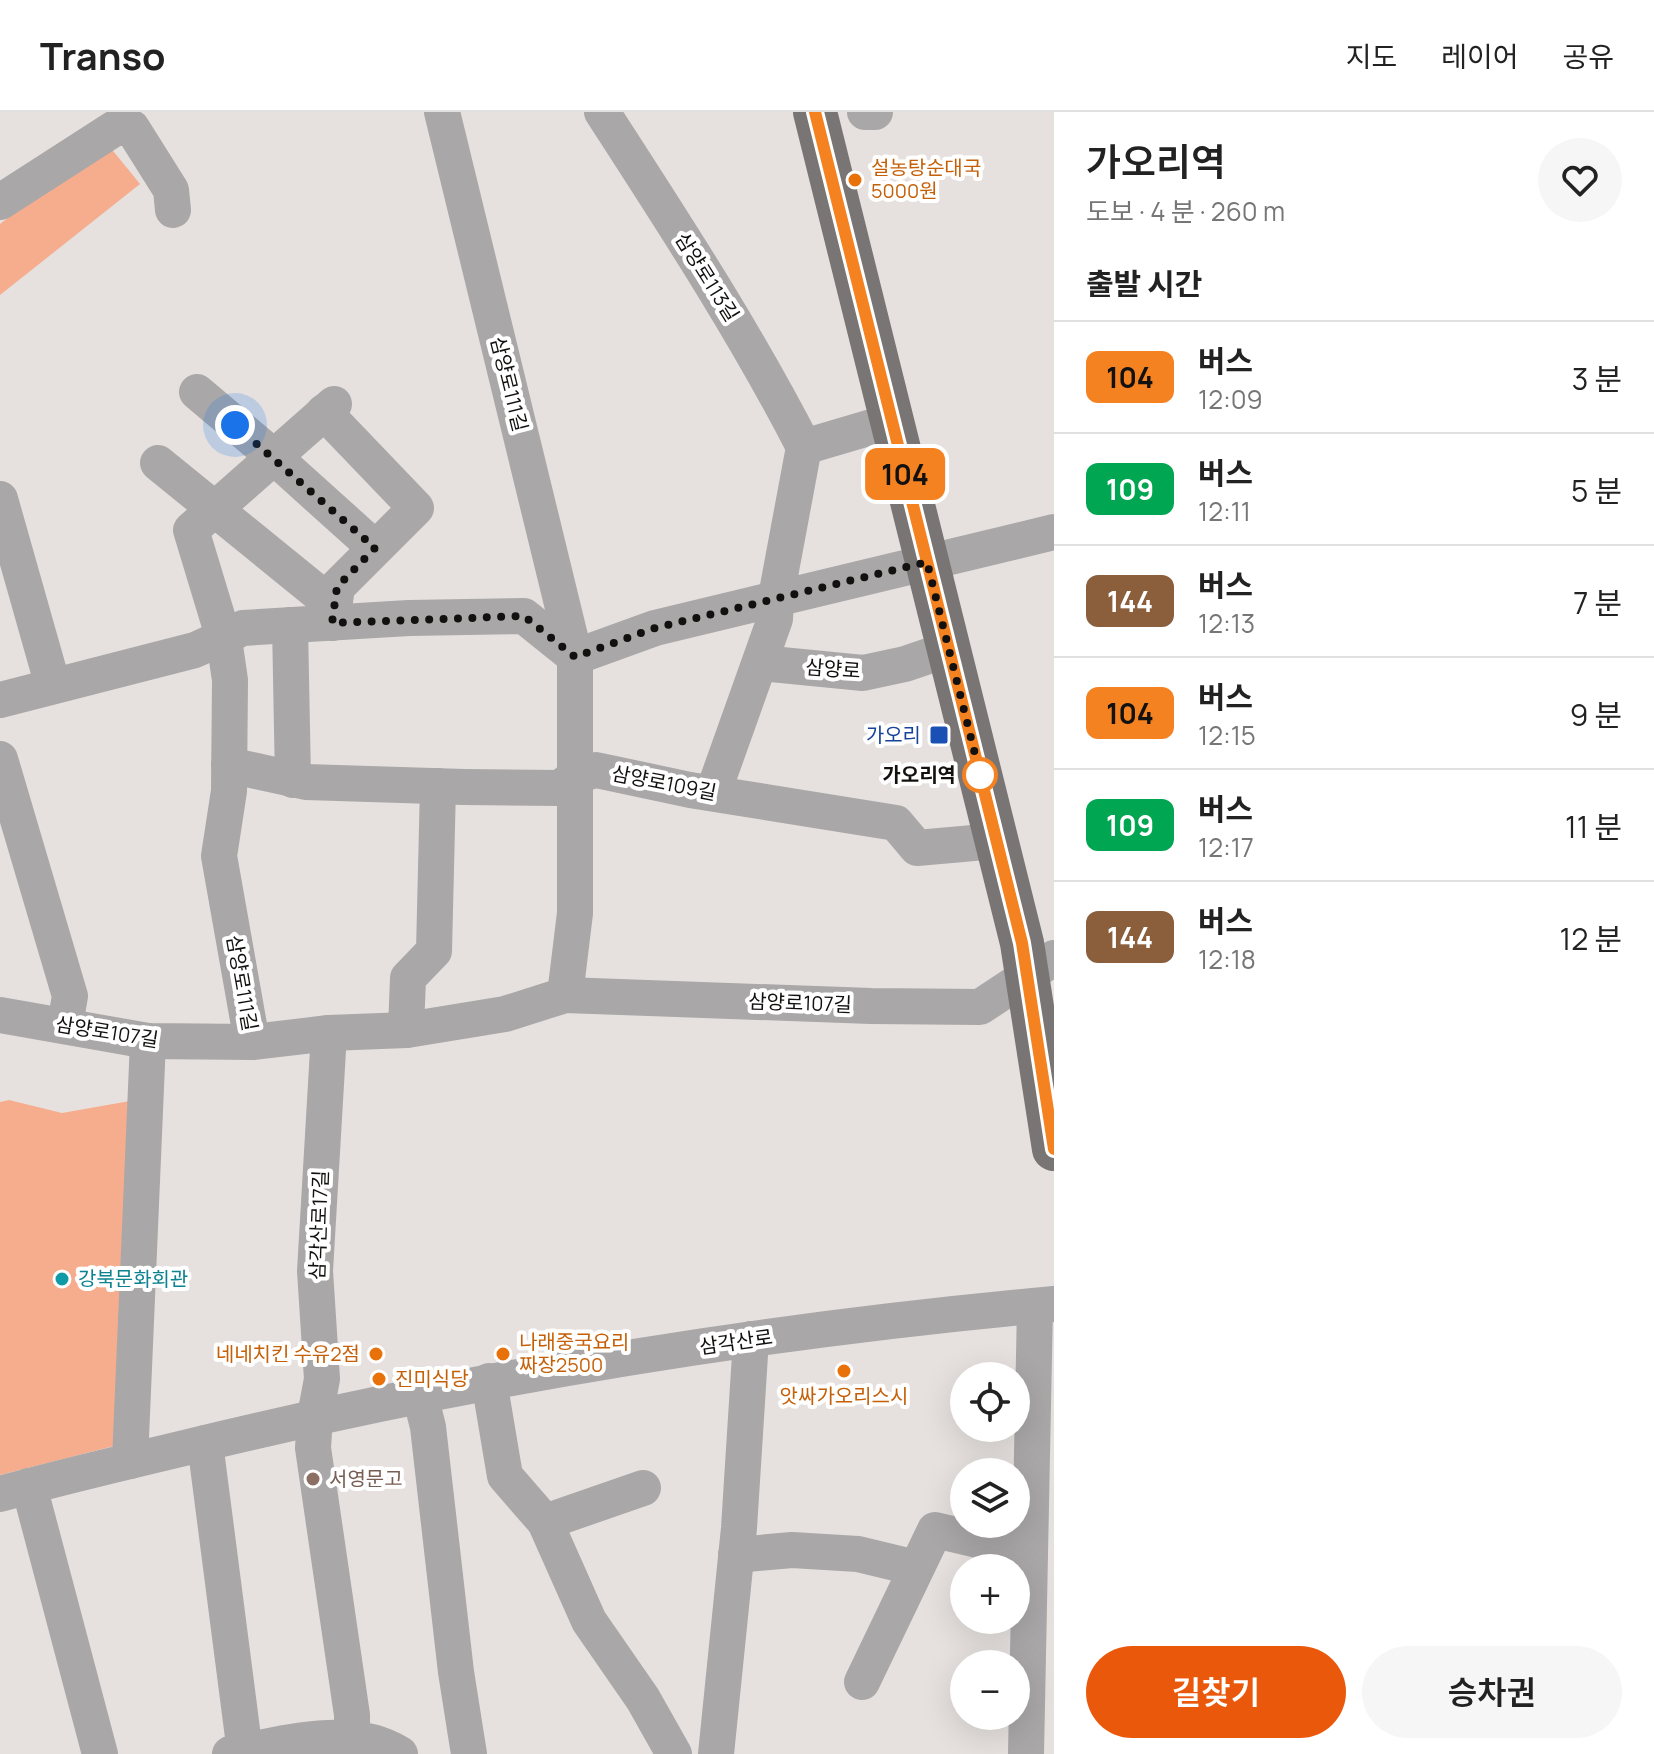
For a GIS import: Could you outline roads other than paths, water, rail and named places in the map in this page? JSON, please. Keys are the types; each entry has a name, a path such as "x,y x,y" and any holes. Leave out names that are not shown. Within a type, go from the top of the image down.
{"main road":[{"path":"815,112 996,841 1040,967 1054,1149"}],"street":[{"name":"삼양로111길","path":"442,112 575,657"},
{"name":"삼양로113길","path":"602,112 695,255 764,370 804,447"},
{"path":"865,112 875,112"},
{"path":"0,202 115,128 132,128 171,190 173,210"},
{"path":"197,392 375,548"},
{"path":"216,508 329,408 416,508 337,587 333,615"},
{"path":"713,793 775,619 776,597 804,447 892,421"},
{"path":"158,463 216,508 333,615"},
{"path":"0,499 53,686"},
{"name":"삼양로111길","path":"216,508 191,530 224,639 230,680 229,791 219,856 252,1042"},
{"path":"575,657 655,628 1054,532"},
{"path":"0,700 195,650 243,628 290,625 333,615 524,616 575,657"},
{"path":"290,625 293,780"},
{"name":"삼양로","path":"761,663 863,673 905,664 949,649"},
{"path":"565,995 575,913 575,657"},
{"path":"0,759 70,996 65,1025"},
{"name":"삼양로109길","path":"229,765 293,780 560,788 575,776 596,770 896,823 917,848 996,841"},
{"path":"406,1030 408,978 434,951 438,786"},
{"name":"삼양로107길","path":"0,1015 148,1041 252,1042 329,1033 406,1030 505,1014 565,995 980,1007 1040,967"},
{"name":"삼각산로17길","path":"315,1416 322,1379 315,1271 329,1033"},
{"path":"130,1461 148,1041"},
{"path":"1026,1754 1029,1552 1045,1305"},
{"name":"삼각산로","path":"100,1754 15,1490 315,1416 489,1381 751,1339 1045,1305"},
{"path":"716,1754 736,1555 751,1339"},
{"path":"489,1381 505,1476 545,1522 589,1621 643,1699 674,1754"},
{"path":"420,1395 428,1427 456,1672 469,1754"},
{"path":"315,1416 313,1448 352,1715 352,1737"},
{"path":"205,1443 243,1737 238,1753 298,1742 352,1737 400,1754"},
{"path":"545,1522 643,1488"},
{"path":"862,1682 935,1530 1029,1552"},
{"path":"736,1555 792,1550 845,1553 916,1568"}],"place":[{"name":"설농탕순대국 5000원","path":"855,180"},
{"name":"가오리","path":"939,735"},
{"name":"가오리역","path":"980,775"},
{"name":"강북문화회관","path":"62,1279"},
{"name":"네네치킨 수유2점","path":"376,1354"},
{"name":"나래중국요리 짜장2500","path":"503,1354"},
{"name":"앗싸가오리스시","path":"844,1371"},
{"name":"진미식당","path":"379,1379"},
{"name":"서영문고","path":"313,1479"}]}
